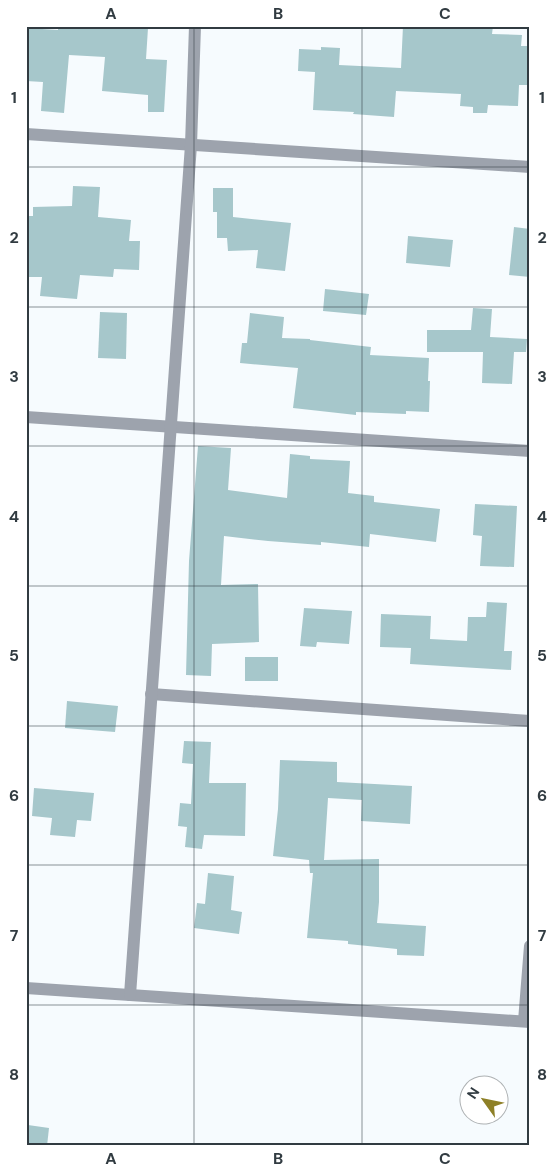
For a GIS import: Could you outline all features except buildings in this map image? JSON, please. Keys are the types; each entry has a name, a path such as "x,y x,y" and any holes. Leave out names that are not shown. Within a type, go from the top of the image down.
{"street":[{"path":"130,995 190,145 195,26"},
{"path":"26,134 530,167"},
{"path":"26,417 530,451"},
{"path":"151,694 530,720"},
{"path":"26,988 527,1022 530,946"}]}
